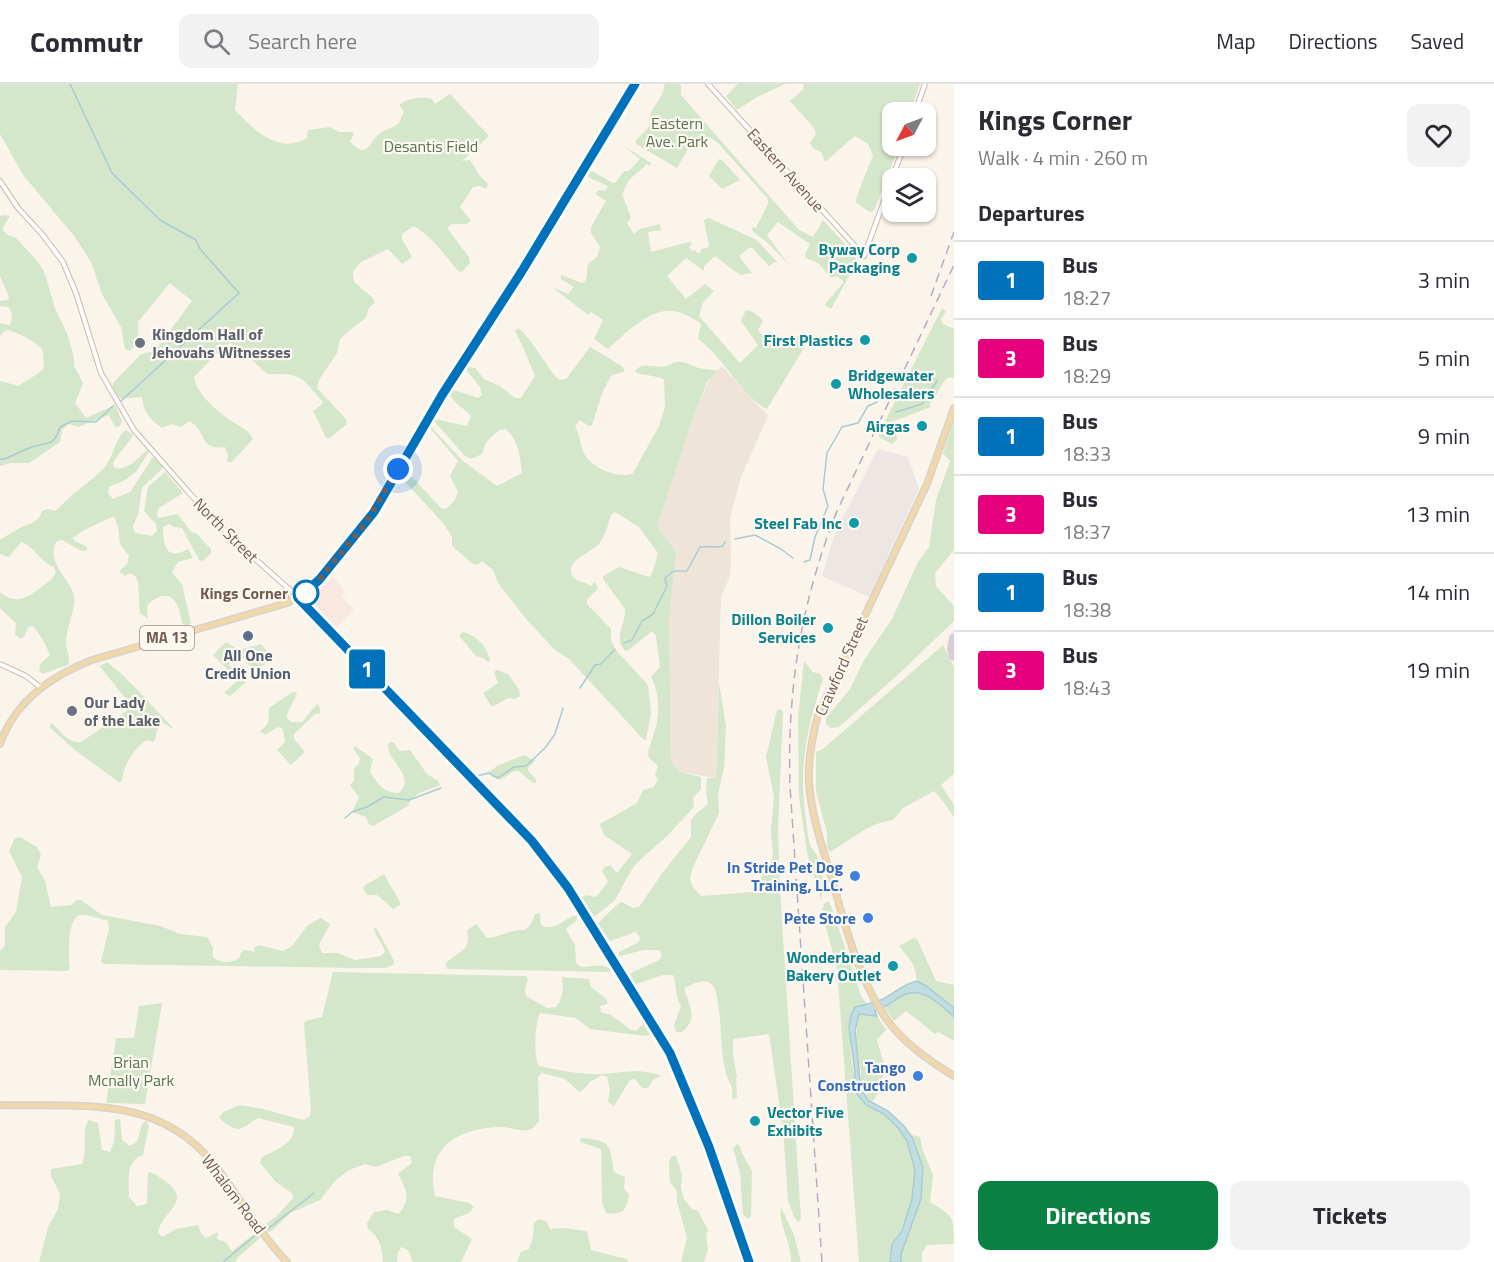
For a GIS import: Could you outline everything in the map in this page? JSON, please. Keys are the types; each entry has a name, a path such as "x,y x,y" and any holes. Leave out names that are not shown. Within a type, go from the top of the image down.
{"main road":[{"name":"MA 13","path":"0,744 13,718 26,701 40,687 62,673 92,660 282,604 298,598 312,587 374,512 448,386 522,271 635,84"},
{"name":"Crawford Street","path":"954,408 927,484 822,703 810,751 809,783 817,826 860,967 874,1000 906,1041 954,1076"},
{"path":"310,610 308,600 312,587"},
{"name":"North Street","path":"298,598 543,854 568,888 662,1039 682,1080 709,1147 749,1262"},
{"name":"Whalom Road","path":"0,1105 113,1108 138,1113 169,1126 192,1141 211,1160 287,1262"}],"street":[{"name":"Eastern Avenue","path":"708,84 864,256 900,156"},
{"path":"919,102 925,84"},
{"name":"North Street","path":"0,181 19,210 42,234 63,262 76,293 100,373 128,421 154,453 224,529 298,598"},
{"path":"282,604 286,597 286,587"},
{"path":"0,664 26,676 40,687"}],"shaded area":[{"path":"722,366 768,416 741,477 730,518 731,565 729,579 721,596 716,778 680,772 671,762 669,609 657,527 696,409 709,380"},
{"path":"878,449 908,457 919,489 869,597 822,576 835,533"},
{"path":"331,575 346,592 342,596 354,610 335,629 313,607 312,601"}],"green space":[{"name":"Desantis Field","path":"0,84 238,84 235,110 268,138 287,144 307,138 308,130 330,127 339,132 352,132 354,134 350,142 361,150 367,148 379,134 400,121 404,112 399,105 402,103 415,98 424,98 432,99 435,104 450,94 489,136 462,161 470,160 488,184 486,189 480,186 473,187 460,207 471,221 466,224 452,224 447,228 469,257 470,263 462,272 458,271 432,241 414,226 402,234 402,239 412,257 402,264 388,249 361,262 353,271 354,282 374,299 374,303 368,309 366,318 340,339 337,353 319,380 317,388 346,419 347,424 330,438 326,438 313,411 323,402 304,381 294,376 267,374 237,346 231,343 223,347 194,377 198,389 207,400 253,439 232,462 227,462 225,447 211,446 195,425 189,421 181,427 171,424 162,428 148,415 142,397 121,399 112,390 113,383 141,354 155,351 192,301 170,283 138,322 137,338 133,348 130,351 125,349 121,327 102,294 91,262 75,237 23,175 0,134"},
{"name":"Eastern Ave. Park","path":"665,84 681,86 681,95 799,230 813,237 823,220 854,254 857,261 831,309 825,306 826,303 844,282 837,276 831,278 818,263 806,258 805,254 810,244 778,222 767,235 788,264 768,243 753,232 752,227 756,228 768,204 768,199 718,143 710,137 692,142 677,168 636,144 635,141 649,127 651,112 662,95"},
{"path":"738,84 785,84 757,97 737,110 726,96"},
{"path":"803,84 920,84 914,102 882,102 882,156 895,156 891,168 882,168 882,190 874,211 870,212 856,203 873,155 868,144 855,136 825,162 821,152 813,148 810,143 816,134 814,128 790,101 804,89"},
{"path":"624,146 651,163 629,180 622,194 631,218 627,223 634,234 640,229 660,224 661,230 648,232 651,252 689,242 692,243 689,247 692,251 701,252 701,249 709,247 704,220 709,218 757,240 778,263 775,262 769,266 752,248 749,248 739,256 752,273 740,275 715,256 704,266 704,271 686,258 667,276 686,299 705,284 714,291 703,303 699,316 740,363 758,345 741,321 746,310 756,314 763,321 758,330 766,339 773,336 783,348 798,336 805,343 767,409 749,396 716,355 698,339 701,324 696,320 673,311 664,311 646,318 608,349 594,339 603,320 591,312 588,315 552,287 568,294 574,287 561,279 561,275 582,283 586,280 588,264 597,257 600,247 591,233 591,227 606,201 595,194 599,190 605,191 608,186 588,175 592,171 613,183 616,182 624,171 629,171 640,159"},
{"path":"719,159 740,180 722,189 709,176"},
{"path":"0,216 10,216 2,229 8,235 16,238 39,263 45,274 55,308 68,336 74,366 83,383 75,403 86,418 115,405 122,421 120,426 115,427 109,415 78,427 69,424 62,430 60,442 29,463 11,463 0,466 0,381 19,386 44,368 42,350 35,343 6,330 0,336 0,323 10,325 12,318 8,307 0,306 0,301 8,300 9,297 0,276"},
{"path":"942,308 946,311 941,320 943,324 954,329 954,378 949,377 942,384 929,404 931,407 894,421 897,440 892,444 879,437 879,433"},
{"path":"518,328 527,336 559,380 566,379 590,347 622,366 625,371 611,376 603,391 592,425 589,426 580,420 575,426 588,458 599,468 613,474 633,473 659,426 665,407 664,380 635,372 638,368 641,366 662,367 678,362 718,371 708,380 696,409 657,527 676,552 669,617 671,762 680,772 701,777 701,789 693,798 694,807 638,862 615,900 594,917 581,898 586,895 596,897 608,882 602,871 605,867 610,865 617,873 632,854 604,835 600,824 637,803 643,790 654,787 658,779 655,775 658,766 649,758 648,753 658,716 658,700 651,677 660,667 656,636 652,631 626,651 620,642 625,609 603,576 619,567 649,577 658,553 639,527 615,512 611,515 606,532 598,545 580,557 571,567 574,578 591,586 595,582 598,589 587,599 587,604 611,629 611,640 615,649 648,685 651,713 646,740 569,659 554,649 527,620 498,583 493,570 482,561 477,565 473,564 452,546 452,537 443,523 405,482 403,476 404,473 413,478 441,508 446,509 455,500 458,492 450,476 458,461 431,427 463,461 497,486 522,473 516,444 506,429 499,430 486,442 482,454 471,459 464,455 434,421 467,426 471,416 450,395 454,390 478,398 482,395 480,387 466,370 469,367 475,368 484,379 500,386 515,398 521,398 535,376 515,331"},
{"path":"954,419 954,550 935,573 936,586 954,606 954,621 839,727 831,728 826,724 826,718 850,689 864,660 892,619 918,562 929,547 936,500 950,461 943,454"},
{"path":"125,430 133,434 113,463 114,468 124,468 147,450 149,452 136,472 109,487 108,493 113,499 130,492 153,457 162,466 162,469 142,488 138,515 133,526 135,533 152,536 157,531 156,524 144,511 148,487 165,472 183,493 159,508 158,518 178,514 191,532 197,534 211,549 211,553 203,561 199,560 182,528 169,524 163,527 165,546 168,550 175,553 188,549 193,558 178,562 172,573 182,584 191,623 186,626 182,623 177,604 166,596 155,599 147,606 148,618 140,614 138,582 130,573 125,576 120,572 127,564 129,556 120,544 114,516 72,538 87,547 87,550 82,551 62,540 57,541 54,549 56,563 74,596 74,607 66,637 69,662 68,665 42,674 39,670 41,663 50,655 45,644 33,626 28,627 24,637 20,639 15,634 16,623 0,608 0,592 11,599 22,598 43,586 56,572 54,567 21,542 9,557 0,554 0,540 35,521 42,511 47,509 55,511 97,475 106,465 118,439"},
{"path":"464,632 481,643 490,661 476,656 460,637 460,634"},
{"path":"226,642 239,650 261,644 272,657 256,672 240,656 229,665 245,681 230,696 224,693 238,680 213,655"},
{"path":"943,645 954,667 954,774 941,785 954,805 954,817 934,791 903,808 893,820 867,828 830,852 827,848 827,833 816,791 816,752 823,749"},
{"path":"804,661 823,679 808,731 803,782 809,841 822,871 821,899 807,853 799,796 798,718"},
{"path":"107,662 124,676 173,728 162,722 159,725 154,742 146,740 130,758 120,783 75,750 49,727 52,723 69,739 81,742 131,708 101,668 100,666"},
{"path":"497,670 508,674 519,690 520,696 515,699 508,698 492,707 483,693 498,683 494,672"},
{"path":"719,683 726,726 724,768 718,794 719,813 690,878 692,886 701,896 752,892 771,862 774,797 766,757 777,710 781,709 783,712 778,830 801,1219 798,1222 788,1200 783,1129 769,1034 733,1039 737,1098 732,1099 732,1088 723,1056 717,998 712,985 701,982 684,988 691,1017 682,1032 676,1032 674,1025 681,1006 673,975 663,975 636,984 629,974 659,960 662,955 659,950 644,950 619,956 619,952 639,942 640,938 636,932 610,941 598,925 619,903 622,902 633,908 639,907 691,837 691,820 708,804 707,778 716,778"},
{"path":"294,691 297,694 287,714 291,722 302,722 317,704 320,713 315,714 294,734 294,739 305,752 291,765 277,750 285,742 283,729 278,727 265,735 260,731 269,719 269,708"},
{"path":"391,742 400,751 410,750 427,774 440,785 417,795 408,806 373,826 369,824 366,817 352,812 359,797 350,785 354,781 354,768 359,764 360,758 353,748 355,746 373,759 370,772 382,787 399,793 405,781 389,751 388,744"},
{"path":"524,755 535,761 528,771 536,779 536,783 519,771 514,771 500,780 491,776 489,772 497,766"},
{"path":"20,837 37,847 41,855 37,867 45,881 51,907 71,905 81,900 102,915 160,926 180,934 207,937 213,948 213,957 226,962 239,958 244,950 255,952 254,948 258,945 283,951 292,946 308,925 321,918 330,924 319,945 322,953 338,953 355,960 381,956 385,952 377,938 374,928 376,927 394,964 386,968 357,968 104,964 101,961 109,929 108,921 80,915 73,923 71,930 68,971 0,970 0,951 5,946 5,927 16,912 22,877 9,851 15,838"},
{"path":"384,874 400,902 400,905 393,909 377,895 367,895 363,889 364,886"},
{"path":"828,901 862,998 867,1004 853,1009 851,1018 850,1043 857,1084 865,1103 885,1115 897,1126 909,1147 914,1162 915,1185 912,1200 903,1229 892,1245 890,1262 859,1262 837,968 822,912 824,904"},
{"path":"540,913 541,925 547,927 556,926 578,915 576,921 566,929 575,945 576,963 581,967 605,966 611,970 610,972 447,969 446,963 466,947 467,930 476,924 487,938 525,930 531,924 535,914"},
{"path":"913,938 917,939 936,981 954,985 954,1008 917,981 913,965 899,946"},
{"path":"333,972 526,976 528,979 525,989 526,996 547,1008 556,1007 562,996 562,977 589,979 591,987 607,999 607,1004 600,1006 601,1012 611,1015 631,1030 636,1031 644,1023 652,1034 646,1036 590,1029 576,1018 540,1013 535,1040 539,1066 584,1074 635,1071 662,1076 654,1079 648,1088 642,1088 635,1079 630,1080 614,1106 608,1102 610,1089 607,1077 602,1075 579,1092 565,1079 542,1073 538,1077 539,1121 532,1129 485,1128 471,1131 447,1144 439,1153 434,1165 435,1196 469,1203 474,1207 469,1213 454,1219 454,1227 472,1239 461,1262 413,1262 408,1250 401,1247 397,1262 383,1262 380,1243 368,1229 367,1223 374,1212 387,1210 398,1214 402,1209 406,1194 398,1174 412,1163 410,1156 404,1156 376,1167 365,1164 349,1170 336,1180 320,1200 290,1213 268,1232 264,1228 267,1223 276,1217 294,1197 275,1181 260,1163 262,1157 288,1142 294,1127 258,1118 238,1129 219,1118 223,1112 240,1105 303,1120 310,1116 304,1024 305,1021 322,1017"},
{"path":"910,991 929,996 954,1017 954,1041 938,1032 935,1034 906,1011 894,1021 884,1007"},
{"name":"Brian Mcnally Park","path":"162,1003 145,1104 106,1103 116,1038 134,1038 139,1006"},
{"path":"862,1013 877,1016 886,1030 877,1040 886,1072 881,1080 883,1088 872,1102 861,1090 861,1072 856,1045 857,1017"},
{"path":"120,1119 122,1140 130,1146 137,1142 142,1124 146,1121 149,1125 143,1155 133,1162 129,1172 129,1197 137,1206 147,1204 148,1172 165,1181 177,1194 174,1206 158,1232 162,1237 176,1229 198,1225 206,1238 218,1232 217,1239 226,1242 232,1251 254,1234 259,1235 260,1238 237,1258 236,1262 39,1262 48,1227 58,1209 60,1194 51,1176 51,1169 82,1164 88,1120 98,1123 102,1150 110,1152 114,1142 115,1120"},
{"path":"913,1135 920,1137 933,1175 930,1202 951,1218 954,1228 954,1244 927,1245 922,1253 922,1262 901,1262 901,1254 921,1199 923,1167"},
{"path":"581,1138 598,1140 607,1145 614,1172 625,1177 624,1188 629,1195 623,1211 606,1213 602,1202 601,1149 580,1142"},
{"path":"737,1144 752,1171 751,1216 749,1219 743,1215 740,1173 733,1148"},
{"path":"672,1156 676,1156 682,1175 681,1187 684,1199 692,1209 698,1211 708,1230 706,1236 708,1250 704,1262 681,1262 687,1238 677,1202 677,1191 670,1182 669,1162"},
{"path":"781,1207 794,1235 801,1262 791,1262 781,1221"},
{"path":"539,1219 547,1222 550,1229 587,1231 591,1250 626,1259 629,1262 517,1262 521,1252 529,1249 534,1223"}],"water":[{"path":"917,981 954,1008 954,1017 929,997 915,993 900,997 875,1011 877,1016 859,1014 855,1030 861,1090 869,1101 888,1111 904,1126 912,1137 923,1167 921,1199 901,1254 901,1262 890,1262 892,1244 902,1231 912,1199 915,1170 907,1141 899,1129 884,1114 866,1105 854,1090 855,1072 849,1027 855,1007 883,999 903,986"}],"waterway":[{"path":"70,84 112,173 160,220 196,240 200,249 239,293 121,401"},
{"path":"896,412 922,404 937,381"},
{"path":"804,562 810,560 815,537 828,506 823,489 827,453 842,427 858,423 868,406 877,402"},
{"path":"0,459 50,443 60,427 72,421 96,422 113,406"},
{"path":"735,539 755,535 793,558"},
{"path":"624,643 632,640 642,621 653,614 667,586 665,578 674,571 687,571 700,547 720,547 725,542"},
{"path":"580,688 595,665 601,664 615,649"},
{"path":"477,776 489,773 498,778 514,767 526,766 545,748 555,734 563,708"},
{"path":"345,818 352,812 367,807 384,797 409,800 441,788"},
{"path":"269,1228 314,1193"},
{"path":"223,1262 258,1233"}],"taxiway":[{"path":"954,638 952,649 954,656"}],"railway":[{"path":"931,296 954,232"},
{"path":"822,1262 790,786 794,680 814,579 837,511 954,265"}],"bus line":[{"name":"1","path":"635,84 522,271 442,395 374,512 319,580 298,598 532,841 560,875 675,1063 725,1188 749,1262"}],"place":[{"name":"Byway Corp Packaging","path":"912,258"},
{"name":"First Plastics","path":"865,340"},
{"name":"Kingdom Hall of Jehovahs Witnesses","path":"140,343"},
{"name":"Bridgewater Wholesalers","path":"836,384"},
{"name":"Airgas","path":"922,426"},
{"name":"Steel Fab Inc","path":"854,523"},
{"name":"Kings Corner","path":"306,593"},
{"name":"Dillon Boiler Services","path":"828,628"},
{"name":"All One Credit Union","path":"248,636"},
{"name":"Our Lady of the Lake","path":"72,711"},
{"name":"In Stride Pet Dog Training, LLC.","path":"855,876"},
{"name":"Pete Store","path":"868,918"},
{"name":"Wonderbread Bakery Outlet","path":"893,966"},
{"name":"Tango Construction","path":"918,1076"},
{"name":"Vector Five Exhibits","path":"755,1121"}],"route":[{"path":"306,593 374,512 398,469"}]}
